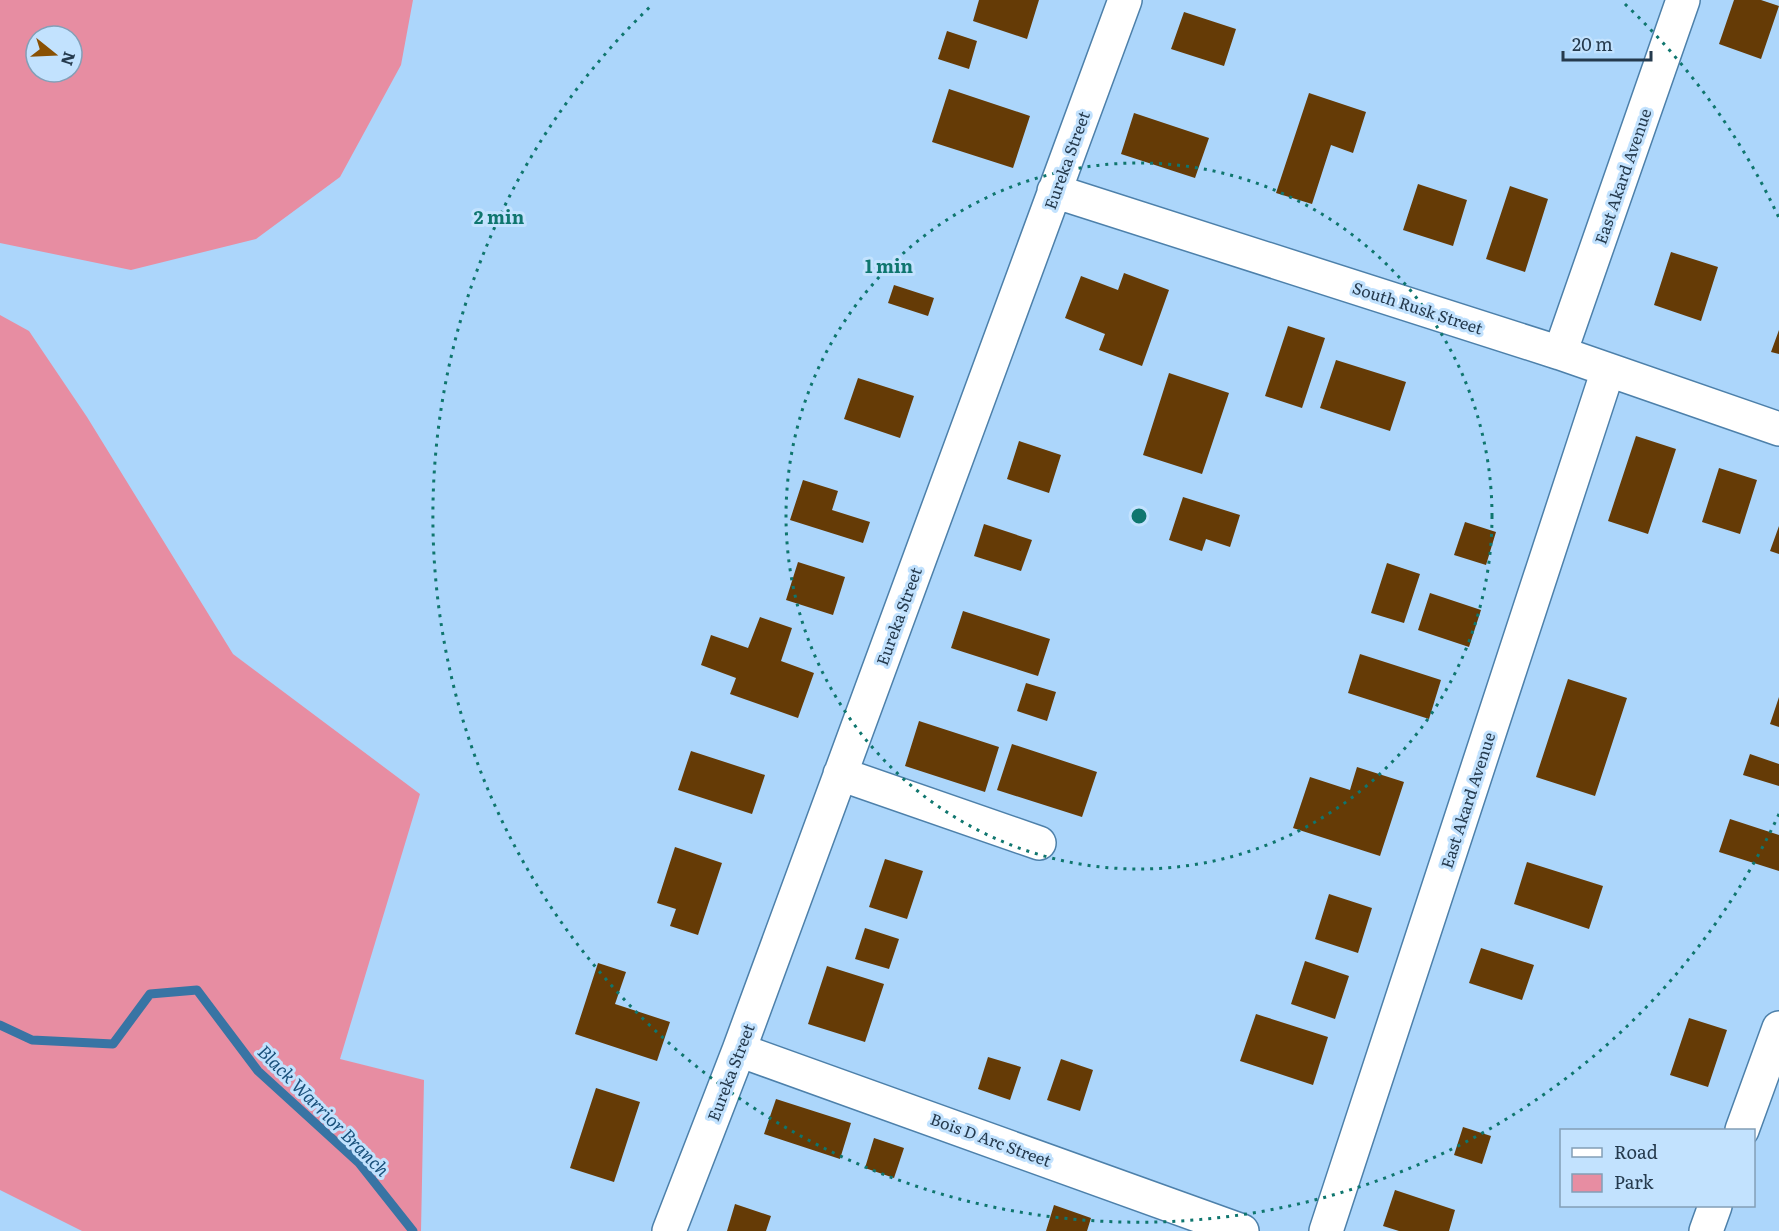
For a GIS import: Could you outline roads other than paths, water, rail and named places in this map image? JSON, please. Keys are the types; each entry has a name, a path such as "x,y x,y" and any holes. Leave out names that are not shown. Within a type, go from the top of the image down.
{"street":[{"name":"Eureka Street","path":"669,1231 739,1050 1125,0"},
{"name":"East Akard Avenue","path":"1560,353 1683,0"},
{"name":"South Rusk Street","path":"1054,191 1560,353 1779,429"},
{"name":"East Akard Avenue","path":"1326,1231 1608,370"},
{"path":"840,774 1039,843"},
{"path":"1743,1129 1779,1028"},
{"name":"Bois D Arc Street","path":"739,1050 1242,1231"},
{"path":"1706,1231 1715,1207"}],"waterway":[{"name":"Black Warrior Branch","path":"0,1025 32,1040 113,1044 150,994 197,990 258,1071 359,1163 413,1231"}]}
